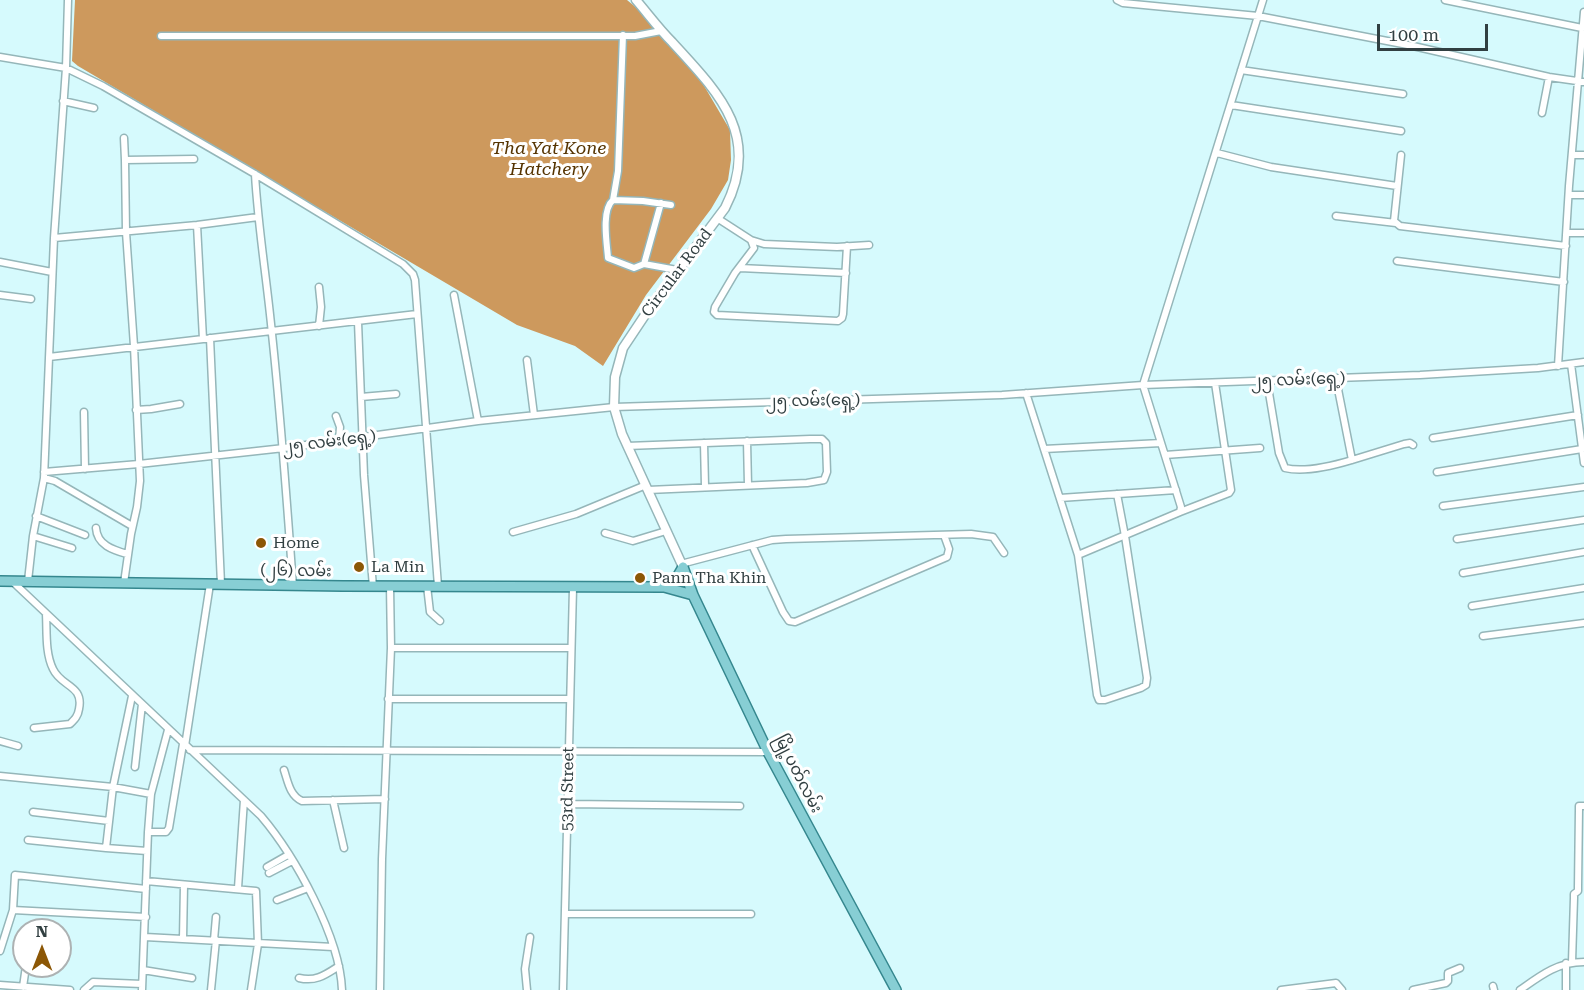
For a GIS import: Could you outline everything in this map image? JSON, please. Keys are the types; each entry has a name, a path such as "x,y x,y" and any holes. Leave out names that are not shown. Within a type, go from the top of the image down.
{"main road":[{"path":"664,587 675,581 682,566"},
{"name":"မြို့ပတ်လမ်း","path":"682,566 693,595 768,752 896,990"},
{"name":"(၂၆) လမ်း","path":"0,581 293,586 664,587 693,595"}],"street":[{"path":"28,581 44,475 52,272 66,68 68,0"},
{"name":"Circular Road","path":"636,0 712,88 728,110 736,130 739,175 733,192 717,218 677,270 623,348 615,377 614,407 627,446 682,566"},
{"path":"1117,0 1123,3 1258,16 1581,82"},
{"path":"1180,512 1181,507 1143,386 1263,0"},
{"path":"1445,0 1583,27"},
{"path":"1558,366 1572,155 1581,82 1584,12"},
{"path":"161,36 623,35 661,31"},
{"path":"623,35 618,171 613,200 608,206 605,238 608,258 634,268 644,264 677,270"},
{"path":"0,57 66,68 103,86 255,174 403,264 414,276 438,586"},
{"path":"1241,70 1403,94"},
{"path":"1542,113 1548,77"},
{"path":"63,101 94,108"},
{"path":"1231,105 1401,131"},
{"path":"1576,120 1584,120"},
{"path":"124,138 126,232 139,464 139,496 132,526 124,583"},
{"path":"1216,153 1271,167 1397,186"},
{"path":"1396,224 1394,220 1401,155"},
{"path":"1572,155 1584,155"},
{"path":"125,160 194,159"},
{"path":"255,174 284,448 293,586"},
{"path":"1569,195 1584,195"},
{"path":"613,200 671,204"},
{"path":"644,264 661,203"},
{"path":"1336,216 1566,246"},
{"path":"54,238 258,217"},
{"path":"717,218 751,240 764,244 869,245"},
{"path":"197,225 221,584"},
{"path":"1567,233 1584,233"},
{"path":"751,240 754,248 735,273 715,307 714,312 717,315 838,321 843,314 847,246"},
{"path":"1397,261 1564,282"},
{"path":"0,262 52,272"},
{"path":"740,268 846,273"},
{"path":"319,287 321,307 319,326"},
{"path":"0,295 31,299"},
{"path":"454,295 478,421"},
{"path":"48,357 417,314"},
{"path":"358,322 362,437 374,586"},
{"path":"527,360 534,415"},
{"name":"၂၅ လမ်း(ရှေ့)","path":"44,475 284,448 427,430 478,421 614,407 889,399 1336,379 1558,366 1584,362"},
{"path":"1571,364 1584,463"},
{"path":"1336,379 1352,460"},
{"path":"1267,381 1279,453 1285,468 1313,468 1352,460 1404,444 1413,445"},
{"path":"1078,555 1229,493 1231,490 1215,383"},
{"path":"1026,393 1078,555 1097,695 1100,700 1146,686 1147,678 1117,494"},
{"path":"361,397 396,394"},
{"path":"136,410 180,404"},
{"path":"84,412 85,469"},
{"path":"1434,438 1578,415"},
{"path":"336,416 340,426 339,440"},
{"path":"513,532 576,514 647,487 665,489 807,483 824,480 827,472 828,451 822,439 627,446"},
{"path":"747,441 748,485"},
{"path":"704,443 705,486"},
{"path":"1044,449 1161,443"},
{"path":"1165,455 1260,448"},
{"path":"1437,472 1582,449"},
{"path":"44,475 132,526"},
{"path":"1443,506 1584,487"},
{"path":"1060,498 1176,490"},
{"path":"36,516 85,535"},
{"path":"1457,540 1584,520"},
{"path":"96,528 96,535 101,542 128,554"},
{"path":"605,533 633,541 666,531"},
{"path":"682,566 752,545 786,539 971,534 993,537 1004,553"},
{"path":"752,545 783,612 789,621 795,622 947,557 949,549 944,535"},
{"path":"33,536 72,548"},
{"path":"1464,573 1584,552"},
{"path":"13,582 272,829 321,914 339,966 342,990"},
{"path":"148,832 166,832 169,828 186,747 210,584"},
{"path":"380,990 391,648 390,586"},
{"path":"427,586 430,612 440,621"},
{"name":"53rd Street","path":"563,990 573,588"},
{"path":"1472,606 1584,588"},
{"path":"34,728 70,724 77,716 80,698 78,693 58,678 53,670 48,651 46,613"},
{"path":"1483,636 1584,623"},
{"path":"391,648 571,648"},
{"path":"106,848 113,787 132,696"},
{"path":"388,699 570,699"},
{"path":"135,767 142,704"},
{"path":"84,990 96,982 142,987 148,832 152,794 168,730"},
{"path":"0,741 18,746"},
{"path":"186,747 388,752 768,752"},
{"path":"284,770 289,785 298,800 385,799"},
{"path":"0,776 113,787 152,794"},
{"path":"238,888 244,800"},
{"path":"333,800 344,848"},
{"path":"568,804 740,806"},
{"path":"1566,990 1574,894 1578,891 1579,806 1584,806"},
{"path":"33,812 109,821"},
{"path":"28,840 147,851"},
{"path":"268,870 290,858"},
{"path":"0,951 13,910 15,875 146,889"},
{"path":"146,881 256,891 258,944 251,990"},
{"path":"183,939 184,885"},
{"path":"277,900 308,888"},
{"path":"13,910 146,917"},
{"path":"565,914 751,914"},
{"path":"211,990 216,917"},
{"path":"145,937 333,946"},
{"path":"527,990 525,969 530,937"},
{"path":"1520,990 1555,967 1584,962"},
{"path":"299,978 317,979 339,966"},
{"path":"1413,990 1446,983 1448,973 1460,968"},
{"path":"143,970 192,978"},
{"path":"22,987 24,978"},
{"path":"1281,990 1336,983 1342,990"},
{"path":"0,985 70,990"}],"water":[{"name":"Tha Yat Kone Hatchery","path":"75,0 627,0 644,14 677,50 703,84 730,130 731,160 728,180 711,209 646,295 603,366 575,346 517,325 78,66 72,61"}],"place":[{"name":"Home","path":"261,543"},
{"name":"La Min","path":"359,567"},
{"name":"Pann Tha Khin","path":"640,578"}]}
